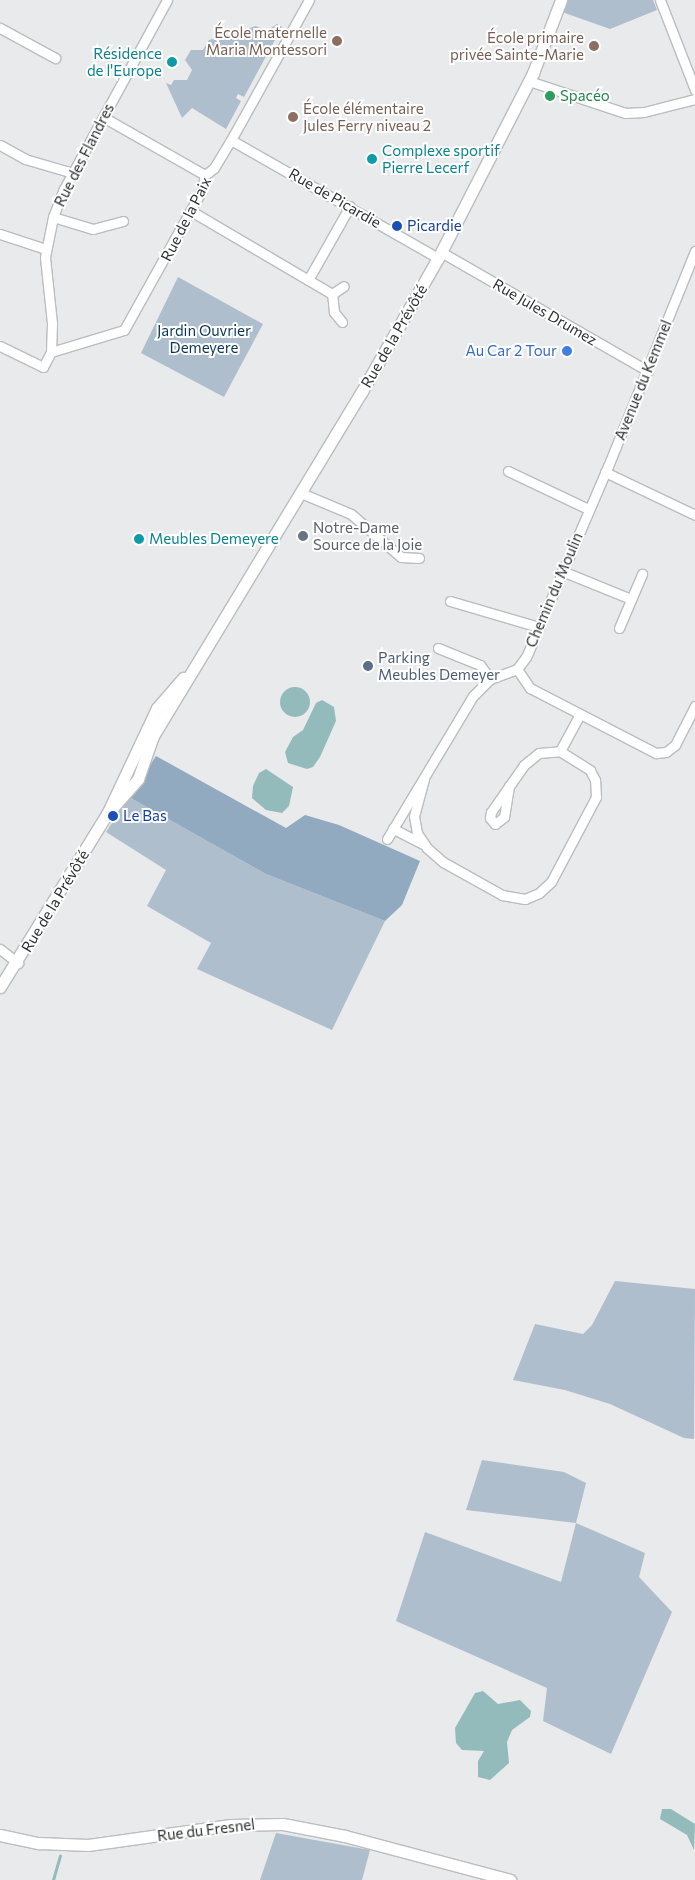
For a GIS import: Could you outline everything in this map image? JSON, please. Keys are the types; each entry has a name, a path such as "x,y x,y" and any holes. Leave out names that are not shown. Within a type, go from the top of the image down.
{"street":[{"name":"Rue des Flandres","path":"51,352 46,249 53,217 73,172 167,0"},
{"name":"Rue de la Paix","path":"51,352 124,330 202,190 205,175 214,168 231,140 308,0"},
{"name":"Rue de la Prévôté","path":"0,987 18,963 107,814 138,779 151,740 301,493 440,255 529,82 561,0"},
{"path":"660,0 695,90"},
{"path":"0,28 55,58"},
{"path":"529,82 625,112 640,112 695,99"},
{"path":"103,118 205,175"},
{"name":"Rue de Picardie","path":"231,140 440,255"},
{"path":"0,145 25,159 73,172"},
{"path":"308,280 350,206"},
{"path":"191,211 332,294"},
{"path":"53,217 93,229 123,222"},
{"path":"0,234 46,249"},
{"name":"Avenue du Kemmel","path":"588,509 648,371 695,250"},
{"name":"Rue Jules Drumez","path":"440,255 648,371"},
{"path":"332,294 344,286"},
{"path":"332,294 334,312 342,322"},
{"path":"0,346 43,367 51,352"},
{"path":"508,471 588,509"},
{"path":"605,472 695,515"},
{"path":"301,493 351,514 401,557 418,558"},
{"name":"Chemin du Moulin","path":"517,669 523,662 539,627 588,509"},
{"path":"562,571 631,600"},
{"path":"619,628 642,574"},
{"path":"450,601 539,627"},
{"path":"438,648 480,665 490,679"},
{"path":"387,839 473,696 490,679 517,669 530,688 656,753 666,752 675,745 695,706"},
{"path":"560,751 580,714"},
{"path":"394,829 423,844 443,862 507,898 525,899 539,893 550,882 596,797 595,780 590,770 560,751 545,752 531,758 510,786"},
{"path":"423,844 414,816 424,779"},
{"path":"0,949 18,963"},
{"name":"Rue du Fresnel","path":"0,1835 39,1843 82,1845 231,1825 283,1824 345,1836 496,1878 510,1880"}],"green space":[{"path":"568,0 653,0 657,10 610,29 562,12"},
{"path":"277,24 282,27 244,97 238,94 236,98 241,101 226,129 192,108 182,118 166,83 171,85 174,80 187,80 192,70 185,60 191,50 203,50 209,40 256,26 266,31"},
{"name":"Jardin Ouvrier Demeyere","path":"178,277 263,324 224,397 141,353"},
{"path":"129,797 266,874 385,921 332,1030 197,969 211,943 147,906 166,870 106,832"},
{"path":"615,1281 695,1289 694,1439 684,1438 610,1404 565,1390 513,1380 535,1324 583,1334 592,1325"},
{"path":"482,1460 564,1472 586,1483 576,1523 466,1510"},
{"path":"576,1523 645,1553 639,1577 672,1612 611,1754 543,1721 547,1688 396,1621 425,1532 561,1582"},
{"path":"276,1833 370,1850 362,1880 260,1880"}],"shaded area":[{"path":"295,687 301,688 309,696 309,708 301,716 295,717 289,716 281,708 280,702 281,696 289,688"},
{"path":"322,700 334,707 336,721 320,757 313,767 307,769 288,763 285,752 293,737 303,730 316,703"},
{"path":"156,756 286,828 305,815 339,825 420,861 402,905 385,921 266,874 129,797"},
{"path":"266,769 293,787 289,806 282,813 266,810 252,798 253,786 259,773"},
{"path":"483,1691 498,1704 520,1700 531,1711 530,1717 512,1730 507,1742 509,1763 490,1780 478,1777 478,1761 484,1751 462,1750 456,1743 455,1728 475,1693"},
{"path":"662,1809 671,1809 695,1824 694,1850 687,1835 660,1819"}],"waterway":[{"path":"53,1880 60,1856"}],"place":[{"name":"École maternelle Maria Montessori","path":"337,41"},
{"name":"École primaire privée Sainte-Marie","path":"594,46"},
{"name":"Résidence de l'Europe","path":"172,62"},
{"name":"Spacéo","path":"550,96"},
{"name":"École élémentaire Jules Ferry niveau 2","path":"293,117"},
{"name":"Complexe sportif Pierre Lecerf","path":"372,159"},
{"name":"Picardie","path":"397,226"},
{"name":"Au Car 2 Tour","path":"567,351"},
{"name":"Notre-Dame Source de la Joie","path":"303,536"},
{"name":"Meubles Demeyere","path":"139,539"},
{"name":"Parking Meubles Demeyer","path":"368,666"},
{"name":"Le Bas","path":"113,816"}]}
